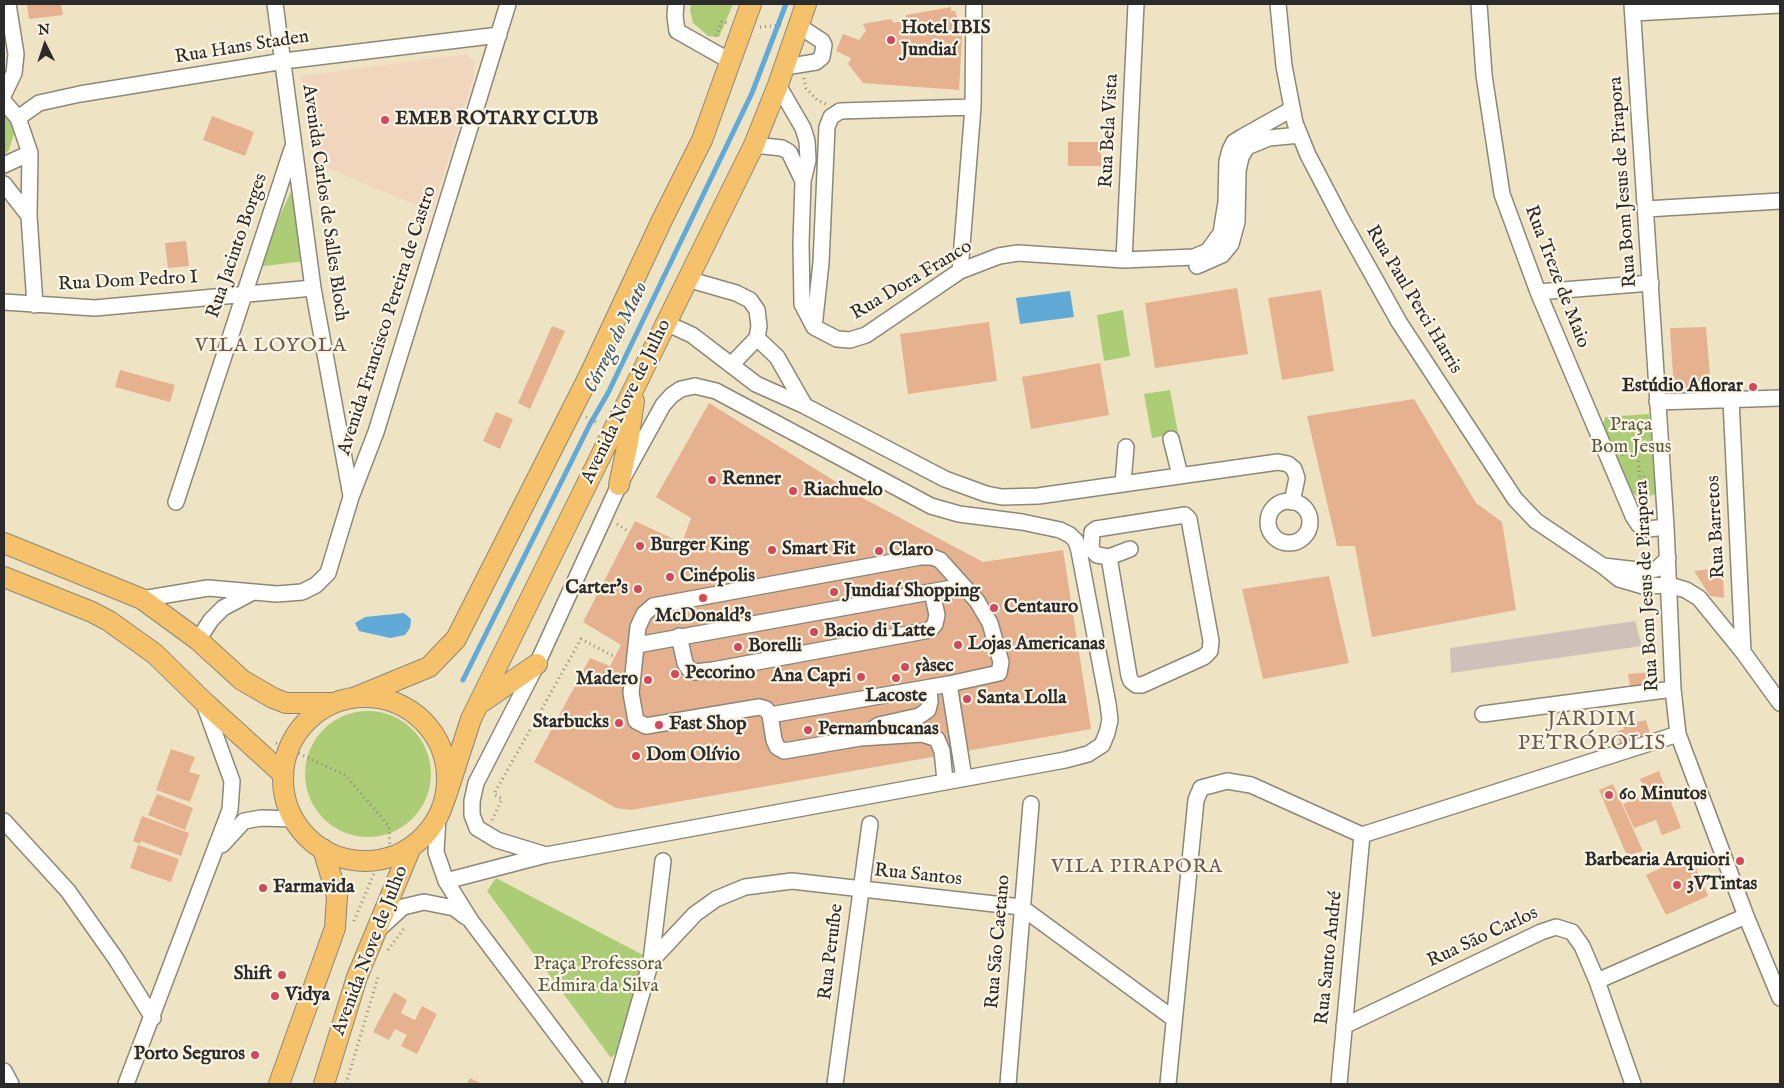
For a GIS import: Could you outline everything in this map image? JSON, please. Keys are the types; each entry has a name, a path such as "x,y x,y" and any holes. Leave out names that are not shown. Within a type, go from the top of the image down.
{"main road":[{"path":"4,543 142,598 198,640 242,680 273,698 286,703 333,703 356,697 429,667 456,639 590,374 662,220 702,140 751,4"},
{"name":"Avenida Nove de Julho","path":"441,808 471,719 478,704 789,73 790,26 806,4"},
{"path":"618,485 628,442 637,383"},
{"path":"4,578 92,612 109,621 155,654 204,702 283,774"},
{"path":"478,704 536,664"},
{"path":"333,703 312,715 298,732 281,745 287,805 306,836 323,849 341,857 360,860 391,856 411,847 426,834 441,808 448,777 444,754 434,734 419,717 400,705 379,698 356,697"},
{"name":"Avenida Nove de Julho","path":"324,1084 357,977 411,847"},
{"name":"Avenida Nove de Julho","path":"279,1084 336,928 338,910 335,885 323,849"}],"street":[{"path":"4,94 14,73 16,54 8,4"},
{"name":"Avenida Carlos de Salles Bloch","path":"275,4 313,288 351,497"},
{"name":"Avenida Francisco Pereira de Castro","path":"142,598 208,588 277,594 302,592 316,585 328,572 351,497 376,432 508,4"},
{"path":"676,4 677,31 730,61"},
{"path":"960,271 973,107 974,4"},
{"name":"Rua Bela Vista","path":"1124,260 1136,4"},
{"name":"Rua Paul Perci Harris","path":"1278,4 1284,66 1292,109 1300,135 1342,222 1399,322 1515,499 1536,521 1603,566 1619,580 1643,586 1669,585"},
{"name":"Rua Treze de Maio","path":"1479,4 1484,75 1502,194 1538,292 1633,516 1639,525 1648,529 1666,527"},
{"path":"1632,8 1780,5"},
{"name":"Rua Bom Jesus de Pirapora","path":"1632,8 1668,558 1673,689 1678,734 1746,916 1780,998"},
{"path":"790,26 817,36 824,45 822,57 816,62 789,73 807,141 808,160 803,180 800,292 805,314 814,327"},
{"name":"Rua Hans Staden","path":"18,118 39,104 52,99 284,61 499,35"},
{"path":"4,102 18,118 30,153 29,216 34,305"},
{"path":"814,327 821,263 826,127 831,117 840,111 973,107"},
{"name":"Rua Dora Franco","path":"1124,260 1194,256 1208,251 1222,234 1226,202 1227,161 1234,142 1292,109"},
{"name":"Rua Dora Franco","path":"814,327 837,339 850,340 866,335 960,271 989,258 1018,253 1124,260 1171,268 1197,266 1222,255 1230,244 1237,222 1238,171 1244,152 1248,147 1269,138 1300,135"},
{"name":"Rua Jacinto Borges","path":"176,502 293,145"},
{"path":"754,145 782,148 789,152 803,180"},
{"path":"4,165 30,153"},
{"path":"4,184 29,216"},
{"path":"1646,209 1780,201"},
{"path":"687,279 736,292 750,300 757,310 759,326 757,338 731,365"},
{"path":"1538,292 1651,284"},
{"name":"Rua Dom Pedro I","path":"4,302 95,308 313,288"},
{"path":"666,323 692,335 756,384 806,406 945,479 986,494 1024,498 1271,462 1288,464 1294,469 1297,478 1292,502"},
{"path":"757,338 777,357 806,406"},
{"path":"546,855 497,840 484,834 477,828 472,815 472,801 476,783 536,664 618,485 663,405 681,389 695,386 716,391 931,506 958,514 1022,522 1060,530 1085,550 1098,556 1109,557 1130,549"},
{"path":"1657,402 1780,398"},
{"name":"Rua Barretos","path":"1731,400 1743,652"},
{"path":"1171,439 1180,475"},
{"path":"1124,483 1126,447"},
{"path":"446,881 546,855 945,780 1065,760 1088,754 1102,745 1110,720 1085,550 1096,529 1185,515 1190,519 1211,641 1210,651 1204,657 1142,685 1131,681 1109,557"},
{"path":"770,715 929,688 993,676 998,673 1001,668 990,624 977,601 940,560 932,557 920,557 666,602 653,606 644,614 638,627 631,693 634,715 640,725 646,726 748,708 766,709 770,715 777,748 784,751 860,738 922,734 937,739 942,751 945,780"},
{"name":"Rua Paul Perci Harris","path":"1603,566 1647,571 1657,570 1668,558"},
{"path":"1669,585 1686,590 1699,598 1743,652 1780,703"},
{"path":"636,644 963,586"},
{"path":"198,640 211,620 223,608 254,591"},
{"path":"679,636 685,663 694,672 750,663 930,630 935,624 937,614 932,592"},
{"path":"950,684 964,778"},
{"path":"860,738 878,725 919,716 928,710 930,702 929,688"},
{"path":"1483,714 1673,689"},
{"path":"126,1084 215,854 230,810 232,781 204,702"},
{"path":"1168,1084 1196,800 1201,788 1213,783 1227,781 1251,785 1362,835 1678,734"},
{"name":"Rua São Caetano","path":"1008,1084 1021,907 1031,804"},
{"path":"441,808 436,852 446,881 471,921 594,1084"},
{"path":"215,854 232,831 244,822 261,818 294,819"},
{"path":"4,821 68,891 116,959 152,1018"},
{"name":"Rua Peruíbe","path":"834,1084 870,824"},
{"name":"Rua Santo André","path":"1339,1084 1362,835"},
{"path":"616,1084 651,961 663,861"},
{"name":"Rua Santos","path":"651,961 695,914 716,899 745,887 792,881 1021,907 1174,1019"},
{"path":"376,933 394,913 403,907 424,902 454,908 471,921"},
{"path":"1597,981 1746,916"},
{"name":"Rua São Carlos","path":"1344,1026 1541,932 1556,927 1572,932 1577,939 1597,981 1633,1084"},
{"path":"4,1071 11,1084"}],"path":[{"path":"770,26 790,26"},
{"path":"789,73 817,100 840,111"},
{"path":"584,416 599,423"},
{"path":"1631,453 1643,450"},
{"path":"1636,452 1640,477 1647,477"},
{"path":"484,834 502,799 494,794 582,639 615,657"},
{"path":"281,745 344,775 389,826 391,856"},
{"path":"384,956 407,925"},
{"path":"346,1084 379,974"}],"shaded area":[{"name":"EMEB ROTARY CLUB","path":"467,54 474,62 474,76 432,212 318,164 301,76"},
{"path":"1635,621 1642,646 1451,673 1450,648"}],"green space":[{"path":"691,4 733,4 719,37 708,36 693,23 690,10"},
{"path":"4,113 15,130 9,150 4,155"},
{"path":"291,191 305,261 257,267"},
{"path":"1123,310 1130,356 1104,361 1097,315"},
{"path":"1170,390 1178,433 1152,438 1144,394"},
{"name":"Praça Bom Jesus","path":"1649,414 1657,494 1641,498 1632,493 1603,425 1605,417"},
{"path":"368,711 392,715 413,729 427,750 431,774 427,798 413,819 392,833 368,837 344,833 323,819 309,798 305,774 309,750 323,729 344,715"},
{"name":"Praça Professora Edmira da Silva","path":"496,878 643,955 621,1047 611,1058 487,891"}],"water":[{"path":"1070,291 1074,317 1020,324 1016,298"},
{"path":"404,613 411,619 410,628 405,635 390,638 359,631 355,623 365,617"}],"building":[{"path":"27,4 61,4 63,15 29,19"},
{"path":"951,7 951,11 955,11 958,19 963,19 959,90 863,83 848,64 851,58 836,51 843,34 859,40 866,31 863,24 891,19 894,23 906,20 906,15"},
{"path":"212,116 254,132 245,156 203,140"},
{"path":"1068,142 1101,142 1101,166 1068,166"},
{"path":"186,241 189,266 168,268 165,243"},
{"path":"1237,288 1248,354 1155,368 1145,303"},
{"path":"1321,290 1334,371 1282,380 1268,298"},
{"path":"989,322 997,381 908,394 900,334"},
{"path":"552,326 565,331 530,409 518,403"},
{"path":"1706,327 1711,388 1674,391 1670,328"},
{"path":"1100,363 1109,415 1031,429 1022,377"},
{"path":"120,370 175,385 170,402 115,387"},
{"path":"1414,399 1476,503 1502,522 1516,610 1372,637 1355,546 1337,546 1307,416"},
{"name":"Jundiaí Shopping","path":"709,403 859,496 983,562 1063,550 1091,729 631,810 616,808 534,762 590,658 610,666 621,645 583,622 635,521 682,543 691,518 656,497"},
{"path":"496,412 513,419 500,449 483,441"},
{"path":"1710,569 1713,575 1723,575 1724,598 1710,596 1694,571"},
{"path":"1329,576 1349,663 1263,679 1242,589"},
{"path":"1651,672 1652,683 1630,686 1628,674"},
{"path":"1646,720 1651,737 1622,749 1616,732 1624,729 1623,725"},
{"path":"171,749 195,757 189,772 200,775 190,802 156,790"},
{"path":"1659,771 1681,828 1662,835 1656,820 1634,828 1623,804 1647,794 1640,779"},
{"path":"1613,784 1643,851 1627,856 1599,790"},
{"path":"157,794 193,808 185,830 148,815"},
{"path":"142,816 189,833 181,856 141,841 140,844 133,841"},
{"path":"138,845 179,859 171,882 130,868"},
{"name":"3VTintas","path":"1690,854 1708,896 1666,915 1646,875"},
{"path":"394,992 407,1000 401,1013 415,1020 422,1006 437,1014 417,1054 401,1046 407,1035 395,1029 389,1040 373,1032"},
{"path":"470,1078 482,1084 467,1084"}],"waterway":[{"name":"Córrego do Mato","path":"463,680 590,424 608,393 752,93 786,4"}],"place":[{"name":"Hotel IBIS Jundiaí","path":"891,40"},
{"name":"EMEB ROTARY CLUB","path":"385,120"},
{"name":"Estúdio Aflorar","path":"1753,387"},
{"name":"Renner","path":"712,480"},
{"name":"Riachuelo","path":"793,491"},
{"name":"Burger King","path":"640,546"},
{"name":"Smart Fit","path":"772,550"},
{"name":"Claro","path":"879,551"},
{"name":"Cinépolis","path":"670,577"},
{"name":"Carter's","path":"638,589"},
{"name":"Jundiaí Shopping","path":"834,592"},
{"name":"McDonald's","path":"703,598"},
{"name":"Centauro","path":"994,608"},
{"name":"Bacio di Latte","path":"814,632"},
{"name":"Lojas Americanas","path":"958,645"},
{"name":"Borelli","path":"738,647"},
{"name":"5àsec","path":"905,667"},
{"name":"Pecorino","path":"675,674"},
{"name":"Ana Capri","path":"861,677"},
{"name":"Lacoste","path":"896,678"},
{"name":"Madero","path":"648,680"},
{"name":"Santa Lolla","path":"967,699"},
{"name":"Starbucks","path":"619,723"},
{"name":"Fast Shop","path":"659,725"},
{"name":"Pernambucanas","path":"808,730"},
{"name":"Dom Olívio","path":"636,756"},
{"name":"60 Minutos","path":"1609,795"},
{"name":"Barbearia Arquiori","path":"1740,861"},
{"name":"3VTintas","path":"1677,885"},
{"name":"Farmavida","path":"263,888"},
{"name":"Shift","path":"282,975"},
{"name":"Vidya","path":"275,996"},
{"name":"Porto Seguros","path":"255,1055"}],"district":[{"name":"VILA LOYOLA","path":"271,347"},
{"name":"JARDIM PETRÓPOLIS","path":"1592,733"},
{"name":"VILA PIRAPORA","path":"1137,868"}]}
